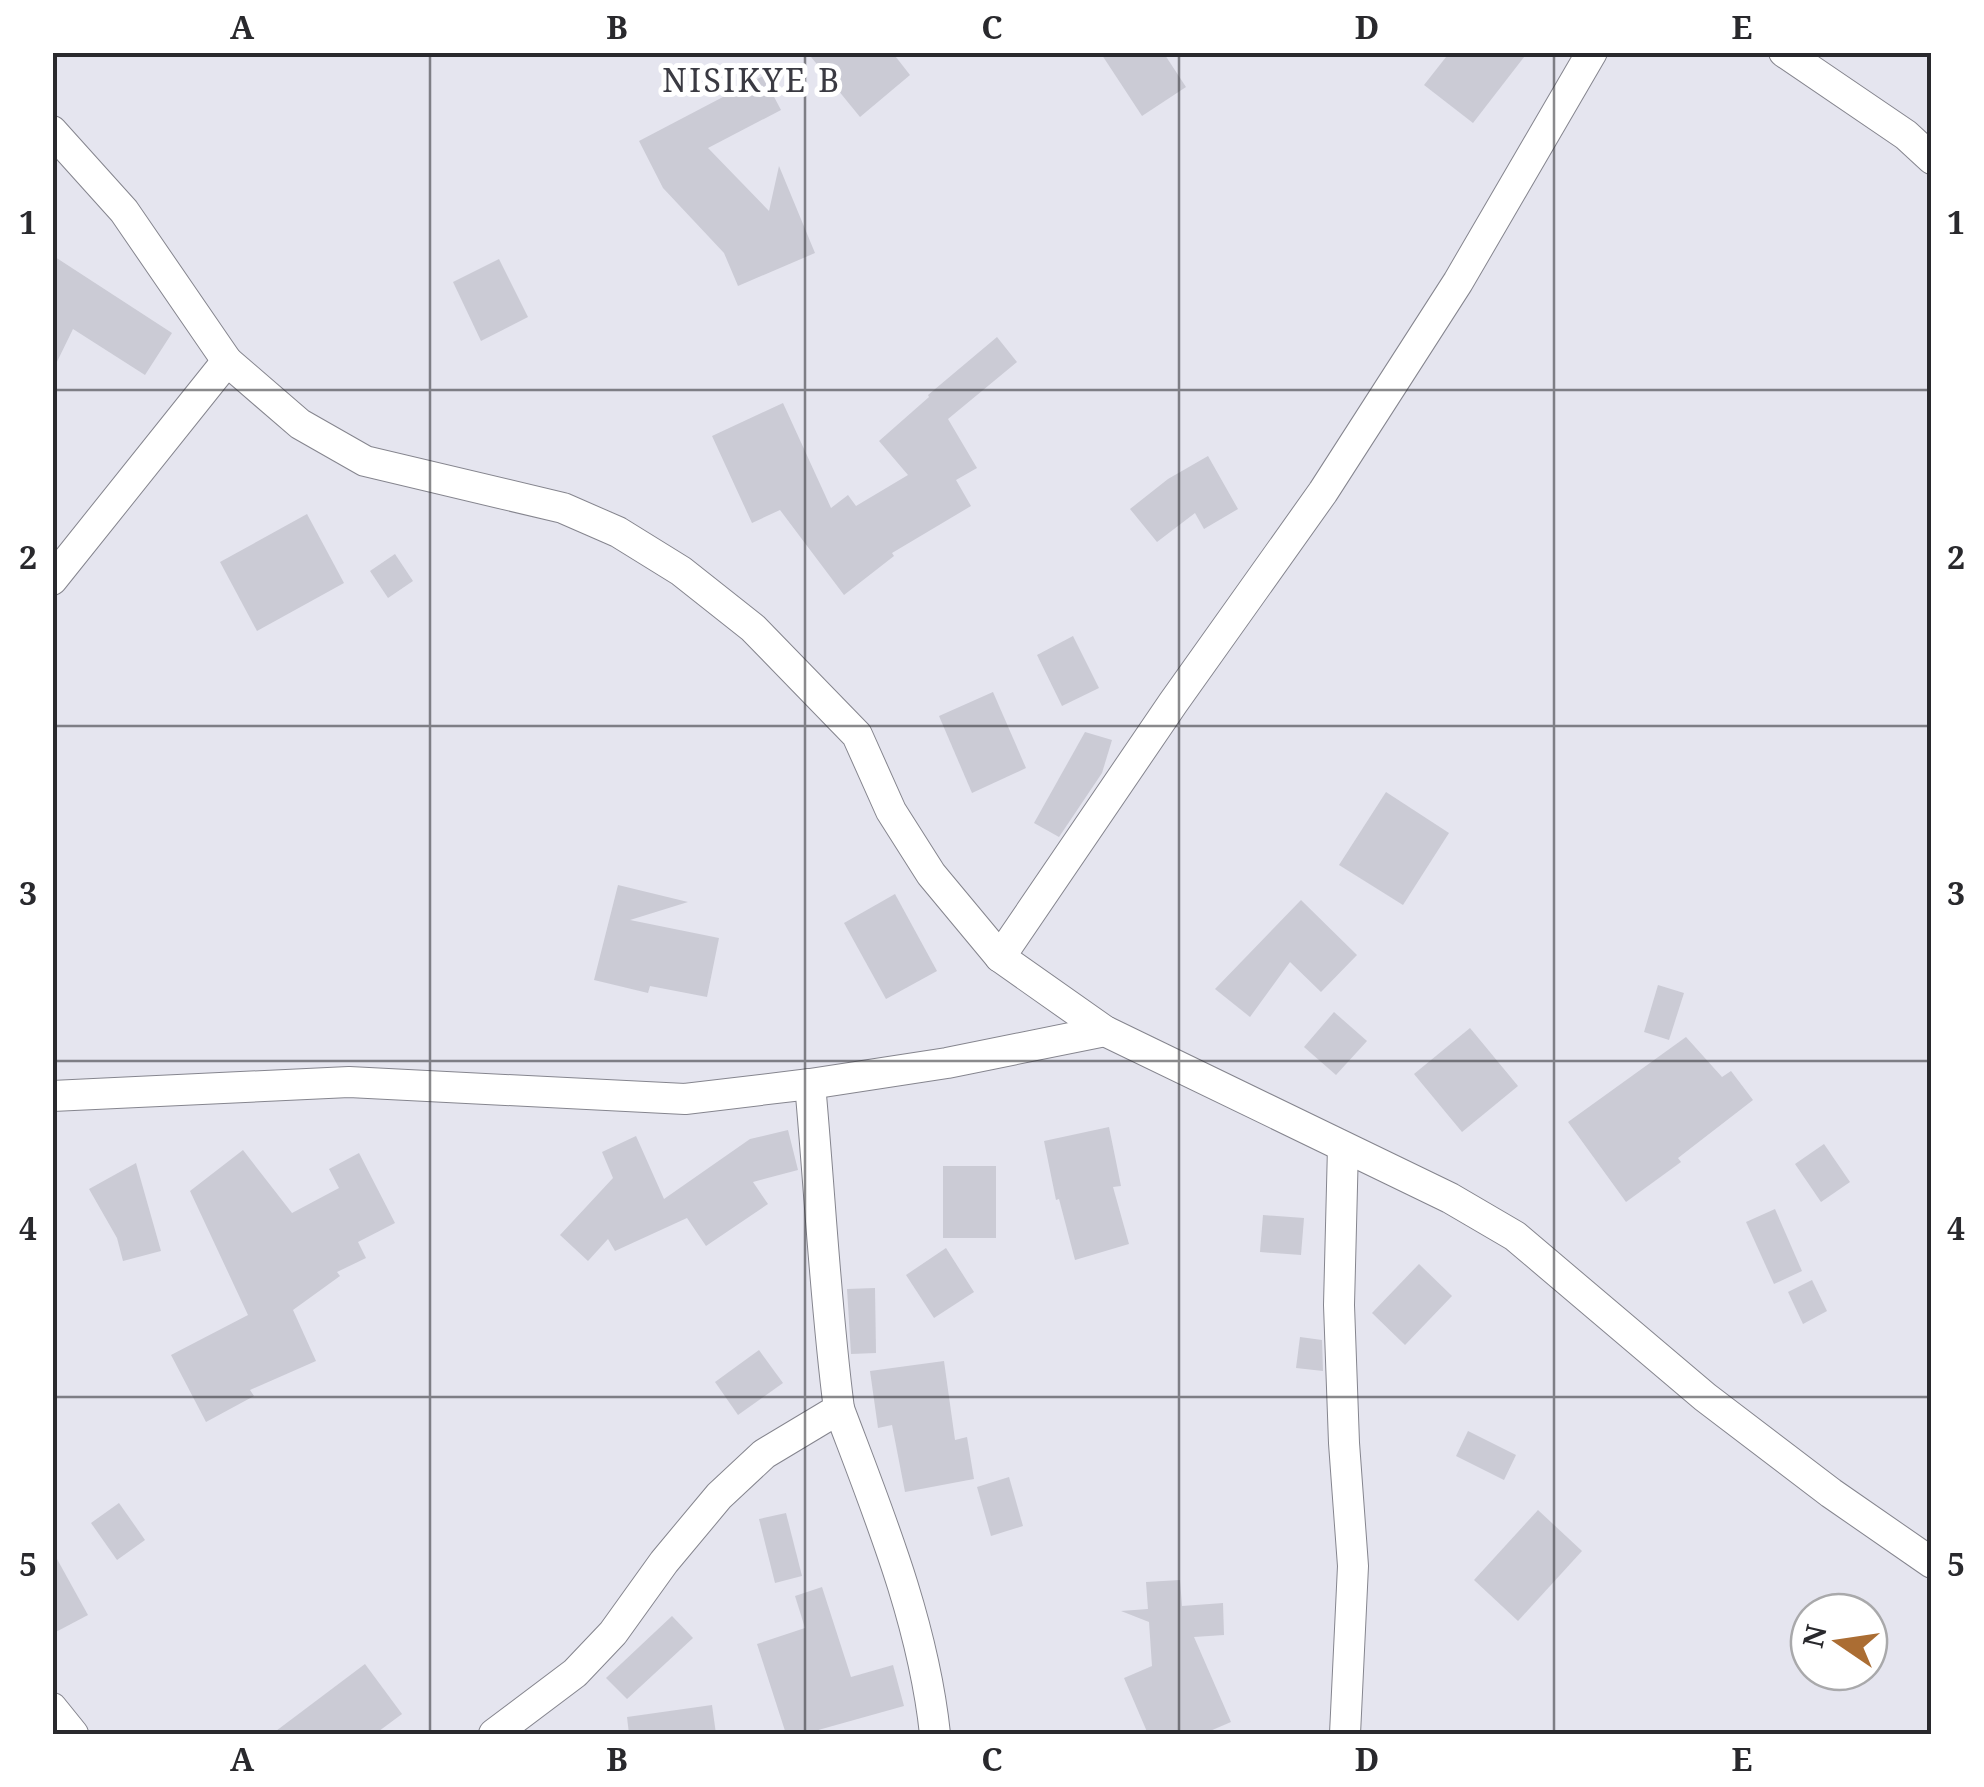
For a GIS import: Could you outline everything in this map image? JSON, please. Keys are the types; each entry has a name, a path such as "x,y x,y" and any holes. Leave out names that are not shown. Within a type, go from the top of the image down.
{"street":[{"path":"1000,956 1173,702 1324,492 1458,282 1592,52"},
{"path":"1784,52 1906,135 1932,159"},
{"path":"52,131 124,211 228,361 300,424 365,461 563,508 618,532 681,571 753,628 856,735 891,810 931,874 1000,956 1105,1030 1450,1198 1515,1236 1705,1397 1831,1493 1932,1563"},
{"path":"52,580 228,361"},
{"path":"52,1096 349,1082 685,1100 947,1063 1105,1030"},
{"path":"810,1084 839,1409 900,1572 930,1689 935,1734"},
{"path":"1343,1147 1339,1305 1353,1566 1345,1734"},
{"path":"494,1734 588,1660 720,1496 764,1454 839,1409"},
{"path":"52,1708 74,1734"}],"building":[{"path":"807,52 892,52 910,75 860,117"},
{"path":"1100,52 1163,52 1186,87 1142,116"},
{"path":"1450,52 1528,52 1473,123 1424,85"},
{"path":"763,76 781,110 708,148 769,211 779,166 815,253 738,286 724,253 663,188 639,141"},
{"path":"52,255 172,333 145,375 73,329 52,372"},
{"path":"499,259 528,317 481,341 453,282"},
{"path":"997,337 1017,362 948,419 977,468 956,480 971,506 892,553 894,556 844,595 780,510 752,523 712,436 783,403 831,508 848,495 856,506 908,475 879,441"},
{"path":"1208,456 1238,509 1204,529 1195,513 1157,542 1130,509 1168,479"},
{"path":"307,514 344,583 257,631 220,562"},
{"path":"395,554 413,581 388,598 370,571"},
{"path":"1073,636 1099,688 1062,706 1037,655"},
{"path":"993,692 1026,768 972,793 939,716"},
{"path":"1085,732 1112,740 1102,773 1059,837 1034,823"},
{"path":"1386,792 1449,833 1403,905 1339,865"},
{"path":"618,885 688,902 630,920 719,938 707,997 650,986 648,993 594,980"},
{"path":"895,894 937,971 886,999 844,923"},
{"path":"1301,900 1357,955 1321,992 1290,962 1250,1017 1215,989"},
{"path":"1658,985 1684,993 1669,1040 1644,1032"},
{"path":"1334,1012 1367,1041 1336,1075 1304,1047"},
{"path":"1470,1028 1518,1086 1462,1132 1414,1074"},
{"path":"1686,1037 1722,1077 1731,1071 1753,1100 1678,1158 1681,1162 1626,1202 1568,1122"},
{"path":"1109,1127 1121,1186 1113,1187 1129,1244 1075,1260 1059,1199 1056,1200 1044,1141"},
{"path":"788,1130 798,1170 753,1182 768,1204 706,1246 687,1218 615,1251 608,1239 588,1261 560,1235 613,1178 602,1152 636,1136 664,1199 750,1139"},
{"path":"1824,1144 1850,1182 1821,1202 1795,1164"},
{"path":"243,1150 292,1213 339,1188 329,1169 359,1153 395,1223 358,1242 366,1258 337,1272 340,1276 293,1310 316,1361 250,1390 254,1396 206,1422 171,1355 248,1315 190,1191"},
{"path":"136,1163 161,1251 123,1261 117,1238 89,1189"},
{"path":"943,1166 996,1166 996,1238 943,1238"},
{"path":"1775,1209 1802,1271 1774,1284 1746,1222"},
{"path":"1263,1215 1304,1218 1301,1255 1260,1252"},
{"path":"946,1248 974,1292 934,1318 906,1275"},
{"path":"1419,1264 1452,1296 1405,1345 1372,1313"},
{"path":"1812,1280 1827,1311 1803,1324 1788,1292"},
{"path":"875,1288 876,1353 851,1354 847,1289"},
{"path":"1300,1337 1322,1340 1323,1371 1296,1368"},
{"path":"759,1350 783,1383 738,1415 715,1382"},
{"path":"944,1361 955,1440 967,1437 974,1479 905,1492 892,1425 878,1428 870,1371"},
{"path":"1468,1431 1516,1455 1504,1480 1456,1456"},
{"path":"1009,1477 1023,1526 991,1536 977,1487"},
{"path":"119,1503 145,1540 117,1560 91,1523"},
{"path":"1538,1510 1582,1551 1518,1621 1474,1580"},
{"path":"786,1513 802,1576 775,1583 759,1519"},
{"path":"52,1550 88,1615 52,1634"},
{"path":"1180,1580 1182,1606 1223,1603 1224,1635 1194,1637 1231,1722 1203,1734 1148,1734 1124,1678 1152,1666 1149,1622 1121,1611 1148,1609 1146,1582"},
{"path":"822,1587 851,1677 893,1665 904,1706 804,1734 786,1734 757,1644 805,1628 795,1596"},
{"path":"672,1616 693,1638 627,1699 606,1678"},
{"path":"365,1664 402,1714 375,1734 272,1734"},
{"path":"712,1705 716,1734 629,1734 627,1717"}],"district":[{"name":"NISIKYE B","path":"752,81"}]}
